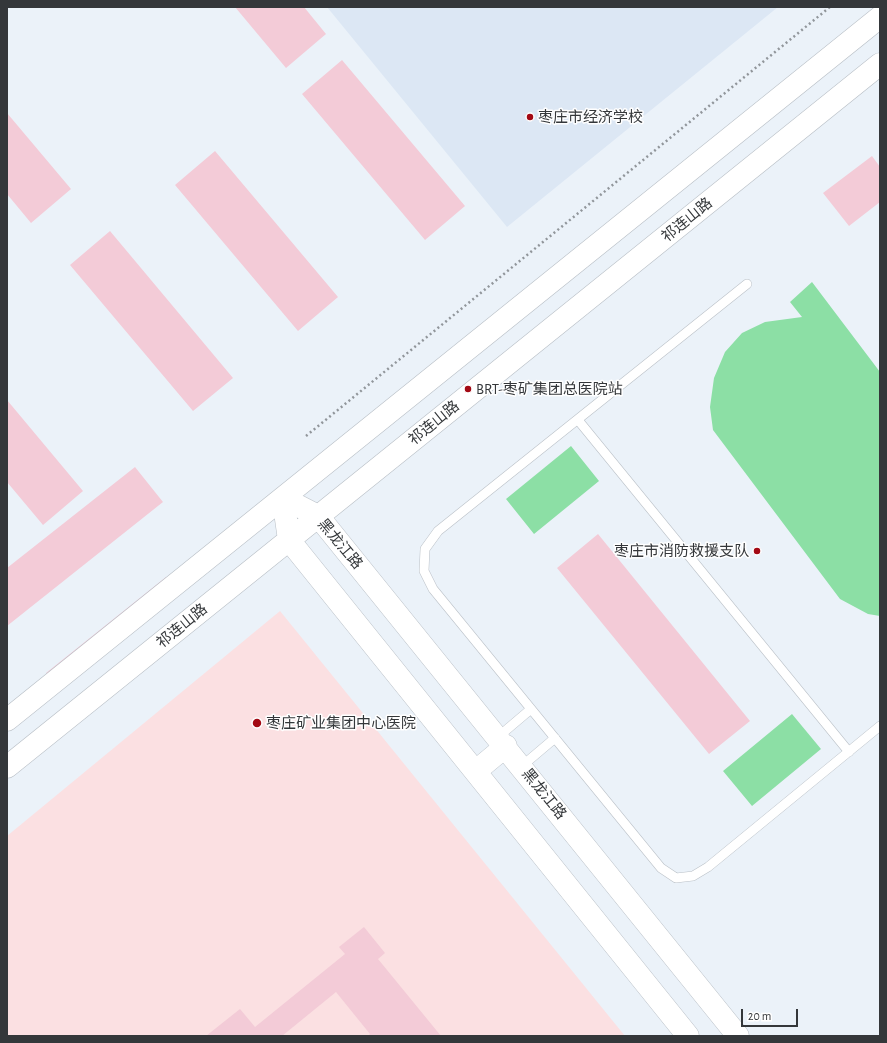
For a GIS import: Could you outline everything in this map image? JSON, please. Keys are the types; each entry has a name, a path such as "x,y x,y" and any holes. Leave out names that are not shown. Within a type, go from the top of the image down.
{"main road":[{"path":"7,720 880,17"},
{"name":"祁连山路","path":"7,767 880,64"},
{"path":"282,498 289,540 688,1036"},
{"name":"黑龙江路","path":"282,498 318,516 522,766 738,1036"},
{"path":"476,771 502,742"}],"lane":[{"path":"747,284 438,531 424,549 424,571 433,589 661,868 676,878 693,876 708,867 880,726"},
{"path":"578,420 849,752"},
{"path":"502,742 531,709"},
{"path":"522,766 555,738"}],"path":[{"path":"306,436 830,7"}],"shaded area":[{"name":"枣庄市经济学校","path":"327,7 778,7 507,227"},
{"name":"枣庄矿业集团中心医院","path":"280,611 625,1036 7,1036 7,836"}],"green space":[{"path":"812,282 880,372 880,616 868,614 840,599 713,430 710,407 714,378 725,352 742,333 765,322 802,317 790,302"},
{"path":"571,446 599,481 534,534 506,499"},
{"path":"792,714 821,749 752,806 723,771"}],"building":[{"path":"235,7 304,7 326,34 286,68"},
{"path":"342,60 465,206 425,240 302,94"},
{"path":"7,113 71,189 31,223 7,194"},
{"path":"215,151 338,297 298,331 175,185"},
{"path":"872,156 880,167 880,202 849,226 823,193"},
{"path":"110,231 233,378 193,411 70,265"},
{"path":"7,400 83,491 43,525 7,482"},
{"path":"135,467 163,502 7,626 7,568"},
{"path":"598,534 750,721 709,754 557,568"},
{"path":"166,577 169,581 49,677 46,673"},
{"path":"364,927 385,953 378,959 441,1036 368,1036 370,1034 336,992 282,1036 206,1036 240,1009 255,1027 345,954 339,947"}],"place":[{"name":"枣庄市经济学校","path":"530,117"},
{"name":"BRT-枣矿集团总医院站","path":"468,389"},
{"name":"枣庄市消防救援支队","path":"757,551"},
{"name":"枣庄矿业集团中心医院","path":"257,723"}]}
